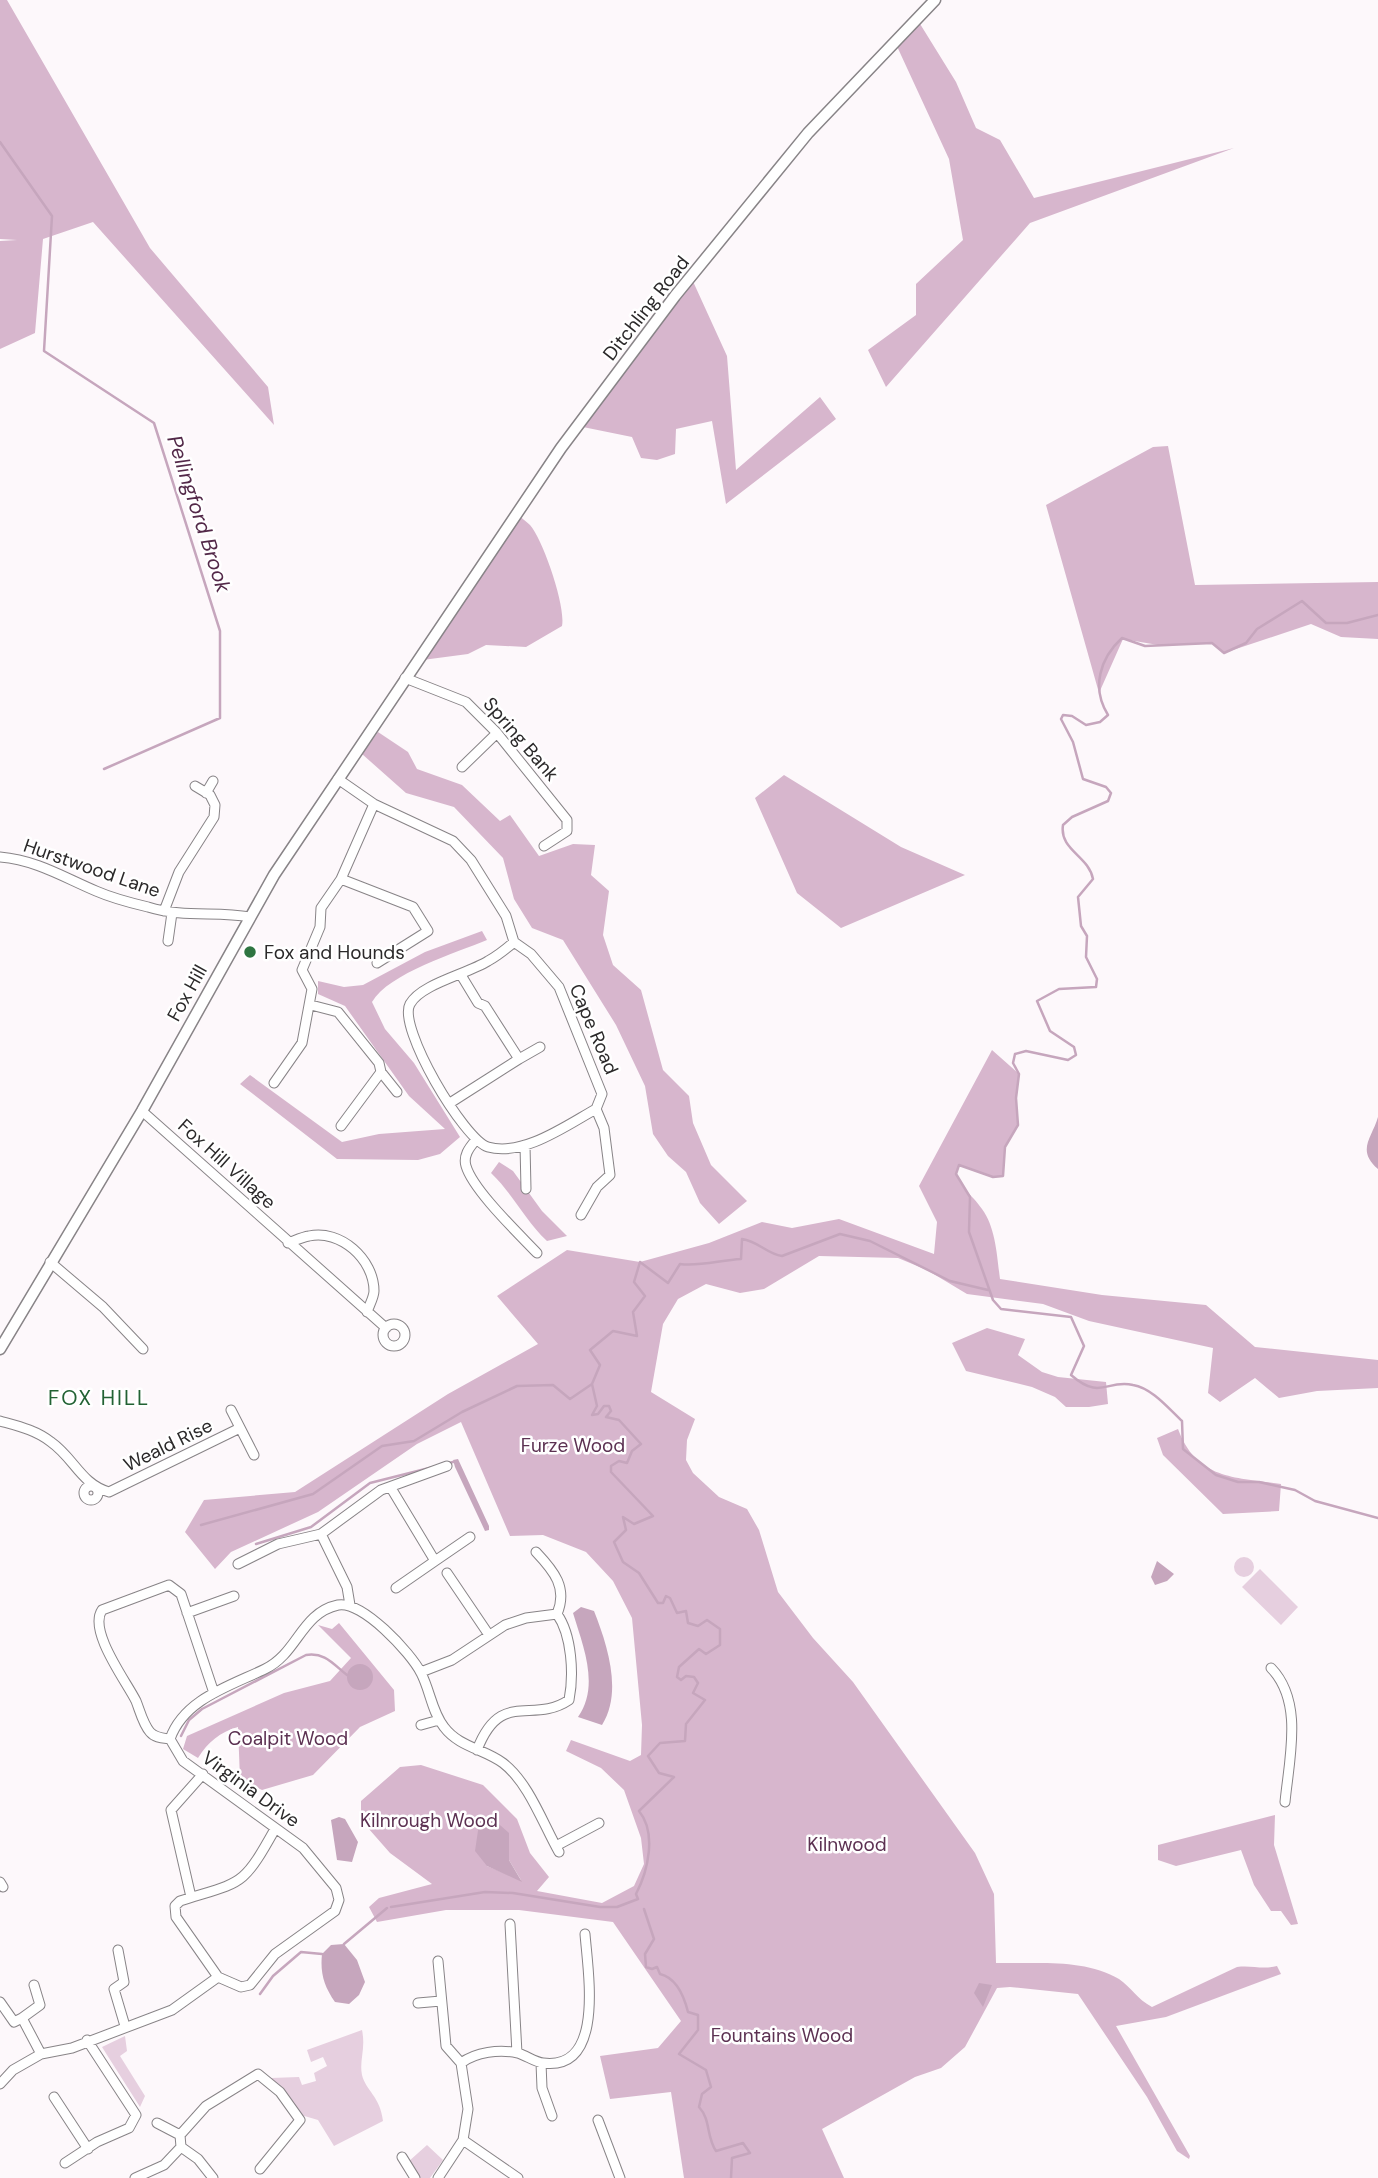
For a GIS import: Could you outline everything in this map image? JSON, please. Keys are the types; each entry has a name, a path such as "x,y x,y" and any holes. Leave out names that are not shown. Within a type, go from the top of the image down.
{"main road":[{"name":"Ditchling Road","path":"415,661 561,447 675,296 808,133 935,0"},
{"name":"Fox Hill","path":"0,1349 142,1111 250,917 415,661"}],"street":[{"name":"Spring Bank","path":"405,678 466,702 497,733 566,820 567,831 544,846"},
{"path":"462,767 497,733"},
{"name":"Cape Road","path":"338,779 374,804 453,841 471,860 506,916 514,942 531,954 559,987 602,1094 596,1108 604,1128 610,1175 597,1187 581,1215"},
{"path":"206,793 213,781"},
{"path":"168,912 178,872 214,817 215,805 206,793 195,786"},
{"path":"274,1083 302,1043 312,989 302,970 320,927 321,908 341,879 374,804"},
{"name":"Hurstwood Lane","path":"0,857 38,863 98,892 168,912 250,917"},
{"path":"341,879 412,907 428,931 377,963"},
{"name":"Hurstwood Lane","path":"168,912 168,941"},
{"path":"514,942 490,961 420,992 409,1006 407,1021 415,1042 475,1141 488,1147 506,1149 525,1145 596,1108"},
{"path":"461,975 478,1003 485,1006 519,1059"},
{"path":"311,1005 338,1012 379,1063 381,1072 397,1092"},
{"path":"450,1103 540,1047"},
{"path":"341,1126 381,1072"},
{"name":"Fox Hill Village","path":"142,1111 386,1328"},
{"path":"475,1141 467,1150 466,1165 493,1205 537,1253"},
{"path":"525,1145 526,1189"},
{"path":"288,1243 311,1235 339,1238 355,1249 366,1265 374,1292 367,1312"},
{"path":"50,1262 103,1307 143,1349"},
{"name":"Weald Rise","path":"231,1410 254,1455"},
{"name":"Weald Rise","path":"0,1421 28,1429 53,1443 98,1493 95,1499 240,1428"},
{"path":"238,1564 278,1544 321,1534 381,1490 447,1466"},
{"name":"Weald Rise","path":"89,1485 109,1492"},
{"path":"391,1488 435,1561"},
{"path":"321,1534 347,1587 350,1605"},
{"path":"396,1588 470,1537"},
{"path":"537,1552 559,1582 563,1600 557,1614"},
{"path":"447,1573 489,1635"},
{"name":"Virginia Drive","path":"187,1613 181,1594 169,1586 102,1611 99,1616 111,1660 135,1699 148,1730 155,1736 170,1739 183,1761 303,1849 336,1888 339,1900 335,1911 268,1961 250,1985 241,1987 218,1977"},
{"path":"214,1693 187,1613 234,1596"},
{"path":"170,1739 175,1725 191,1707 214,1693 279,1663 295,1646 315,1614 338,1605 350,1605 360,1609 395,1640 421,1672 439,1720 458,1740 501,1761 514,1773 557,1849 599,1823"},
{"path":"421,1672 452,1660 489,1635 526,1618 557,1614"},
{"path":"477,1750 490,1725 511,1710 559,1707 569,1700 571,1686 565,1626 557,1614"},
{"path":"1271,1668 1283,1684 1292,1714 1285,1802"},
{"path":"421,1726 439,1720"},
{"path":"191,1897 171,1810 203,1774"},
{"path":"0,2084 13,2070 41,2054 72,2048 87,2040 172,2010 218,1977 174,1912 180,1901 239,1883 247,1875 275,1829"},
{"path":"510,1924 517,2053"},
{"path":"461,2063 472,2055 484,2053 517,2053 541,2063 564,2063 578,2054 589,2016 585,1934"},
{"path":"118,1950 124,1982 114,1989 125,2026"},
{"path":"438,1961 446,2046 461,2063 468,2109 463,2140 438,2178"},
{"path":"0,2002 14,2022 22,2018 40,2006 34,1985"},
{"path":"418,2003 442,2001"},
{"path":"22,2018 41,2054"},
{"path":"65,2163 129,2128 136,2115 87,2040"},
{"path":"541,2063 542,2088 552,2116"},
{"path":"213,2178 198,2160 181,2147 180,2135 206,2106 258,2074 280,2092 305,2120 260,2169"},
{"path":"54,2097 88,2149"},
{"path":"598,2120 620,2178"},
{"path":"157,2123 180,2135"},
{"path":"463,2140 518,2178"},
{"path":"135,2178 164,2165 181,2147"},
{"path":"402,2157 415,2178"}],"shaded area":[{"path":"1378,1117 1378,1169 1371,1162 1367,1150"},
{"path":"458,1459 489,1530 485,1531 455,1467 453,1460"},
{"path":"1240,1557 1248,1557 1254,1567 1248,1577 1240,1577 1234,1571 1234,1563"},
{"path":"1157,1561 1174,1574 1167,1581 1155,1585 1151,1577"},
{"path":"1260,1569 1298,1607 1281,1625 1242,1587"},
{"path":"581,1607 594,1611 611,1668 611,1698 602,1725 578,1717 585,1705 589,1679 585,1652 573,1613"},
{"path":"360,1664 370,1667 373,1677 370,1687 360,1690 350,1687 347,1677 350,1667"},
{"path":"339,1817 345,1819 358,1842 352,1862 337,1860 331,1820"},
{"path":"480,1817 492,1818 509,1833 509,1860 522,1882 487,1866 475,1851"},
{"path":"344,1944 357,1960 365,1982 359,1995 349,2004 335,2002 322,1973 322,1954 331,1945"},
{"path":"979,1983 992,1985 983,2007 974,1993"},
{"path":"362,2030 362,2075 379,2106 383,2121 334,2146 318,2120 301,2115 271,2078 299,2077 302,2085 316,2081 314,2073 327,2066 323,2057 311,2062 307,2050"},
{"path":"125,2036 127,2051 120,2056 145,2096 140,2107 102,2047"},
{"path":"427,2145 443,2160 430,2178 419,2178 408,2162"}],"green space":[{"path":"0,0 7,0 150,248 268,387 274,425 93,222 43,239 35,333 0,349 0,241 17,240 0,239"},
{"path":"917,19 956,82 976,128 1000,140 1034,198 1234,148 1030,223 886,387 868,350 916,315 916,284 963,240 949,159 895,42"},
{"path":"691,277 727,356 736,470 820,397 836,419 726,504 712,421 676,429 675,454 657,460 641,458 632,437 578,426"},
{"path":"1168,446 1195,585 1378,582 1378,639 1341,637 1311,624 1224,653 1212,643 1158,645 1123,639 1099,693 1046,505 1153,447"},
{"path":"517,514 530,525 547,558 561,604 562,626 526,647 486,645 468,654 415,661"},
{"path":"378,732 408,752 417,769 462,785 500,821 510,815 539,856 573,844 595,845 591,875 609,891 603,935 613,965 641,990 663,1070 689,1096 693,1123 711,1165 747,1201 719,1224 700,1203 686,1172 668,1156 653,1134 645,1086 616,1025 563,940 532,928 514,899 503,858 454,807 406,793 362,754"},
{"path":"784,775 901,847 965,875 841,928 797,893 755,798"},
{"path":"482,931 487,940 408,973 393,982 372,1002 385,1029 414,1063 460,1137 440,1154 418,1160 337,1159 240,1084 250,1075 342,1142 379,1134 445,1129 409,1096 345,1006 318,994 318,981 344,987 363,985 425,952"},
{"path":"992,1050 1019,1074 1016,1098 1018,1125 1005,1147 1003,1176 993,1177 960,1165 956,1174 962,1186 987,1217 995,1243 1000,1279 1102,1295 1206,1305 1255,1347 1378,1360 1378,1388 1317,1391 1279,1398 1255,1378 1220,1402 1208,1393 1213,1348 1089,1321 1043,1304 967,1294 927,1270 898,1258 819,1256 764,1289 740,1293 706,1284 678,1299 663,1324 651,1392 695,1419 687,1440 686,1460 693,1473 719,1497 747,1509 759,1530 778,1592 813,1638 853,1682 975,1853 994,1894 996,1963 1075,1965 1105,1972 1119,1979 1152,2007 1237,1967 1277,1966 1281,1974 1166,2017 1116,2026 1190,2156 1189,2159 1177,2151 1147,2097 1078,1994 1010,1987 997,1988 965,2047 941,2068 915,2077 822,2129 844,2178 684,2178 671,2092 610,2099 600,2056 658,2048 681,2021 613,1922 519,1910 446,1910 377,1922 369,1907 379,1898 432,1884 390,1853 361,1820 361,1801 400,1767 421,1765 483,1785 517,1819 530,1853 549,1877 537,1891 602,1903 634,1886 644,1864 641,1838 624,1790 601,1768 566,1751 571,1740 630,1761 641,1755 642,1725 632,1618 613,1581 586,1552 543,1535 510,1536 461,1422 417,1444 318,1512 231,1552 215,1569 185,1532 204,1500 295,1492 448,1394 538,1344 497,1296 567,1250 640,1262 709,1243 762,1222 792,1228 839,1219 934,1254 937,1222 919,1186","holes":["509,1833 509,1860 521,1880 487,1866"]},
{"path":"499,1162 513,1171 542,1211 567,1236 547,1241 539,1233 491,1173"},
{"path":"987,1328 1025,1339 1018,1355 1042,1372 1058,1377 1106,1382 1108,1404 1066,1407 1055,1397 1032,1387 966,1371 952,1343"},
{"path":"1178,1429 1186,1446 1207,1467 1233,1477 1281,1484 1279,1511 1223,1514 1163,1455 1157,1438"},
{"name":"Coalpit Wood","path":"339,1623 394,1690 395,1711 360,1727 313,1775 262,1790 240,1779 238,1727 215,1738 198,1758 183,1749 187,1736 284,1693 330,1681 351,1658 318,1625 332,1629"},
{"path":"1275,1815 1274,1845 1298,1924 1291,1925 1281,1911 1271,1911 1254,1885 1241,1850 1176,1866 1158,1860 1158,1845"}],"waterway":[{"name":"Pellingford Brook","path":"0,142 52,216 44,351 154,423 220,631 220,718 104,769"},
{"path":"1378,615 1347,623 1326,623 1302,601 1257,629 1246,643 1224,653 1212,643 1145,646 1122,638 1114,646 1103,664 1099,684 1108,715 1100,722 1086,725 1072,716 1063,715 1061,719 1073,742 1083,779 1106,787 1111,793 1108,801 1072,817 1063,825 1065,841 1086,864 1093,879 1078,897 1081,926 1087,936 1086,957 1097,979 1096,987 1059,989 1037,1001 1050,1031 1074,1047 1076,1055 1068,1060 1026,1051 1015,1054 1013,1063 1019,1074 1016,1098 1018,1125 1005,1147 1003,1176 993,1177 959,1165 956,1174 970,1197 969,1232 993,1300 1001,1309 1071,1317 1084,1346 1071,1375 1090,1387 1133,1385 1153,1395 1182,1421 1183,1449 1216,1475 1238,1482 1259,1482 1295,1490 1315,1501 1378,1518"},
{"path":"391,1907 485,1892 513,1893 600,1907 617,1907 638,1899 636,1894 649,1852 648,1830 639,1811 674,1777 659,1773 648,1756 660,1743 685,1741 686,1724 705,1700 693,1693 698,1683 694,1677 686,1676 681,1680 677,1677 679,1667 699,1649 706,1654 720,1645 720,1629 707,1620 698,1626 688,1623 686,1611 677,1613 670,1598 666,1596 663,1603 658,1603 639,1573 623,1562 614,1542 626,1530 623,1517 634,1524 653,1516 611,1472 611,1466 619,1461 627,1463 632,1451 641,1444 619,1420 606,1417 611,1411 609,1406 604,1406 598,1414 592,1415 597,1406 592,1384 600,1365 590,1350 613,1331 637,1336 633,1312 645,1296 634,1282 640,1262 668,1283 680,1264 694,1265 741,1259 742,1239 782,1256 840,1234 870,1241 950,1281 988,1290"},
{"path":"201,1525 313,1494 382,1446 414,1441 462,1412 517,1386 553,1385 570,1399 592,1384"},
{"path":"256,1544 311,1527 370,1483 453,1462"},
{"path":"181,1736 189,1720 202,1709 306,1655 324,1657 347,1675"},
{"path":"344,1944 387,1908"},
{"path":"644,1909 654,1939 645,1954 646,1967 657,1967 660,1974 671,1979 682,1994 688,2012 698,2015 698,2030 679,2054 706,2070 711,2087 702,2094 699,2107 705,2117 713,2145 716,2151 743,2143 750,2153 732,2158 731,2178"},
{"path":"260,1994 273,1976 301,1952 322,1954"}],"place":[{"name":"Fox and Hounds","path":"250,952"}],"district":[{"name":"FOX HILL","path":"99,1398"}],"park label":[{"name":"Furze Wood","path":"573,1445"},
{"name":"Kilnrough Wood","path":"429,1820"},
{"name":"Kilnwood","path":"847,1844"},
{"name":"Fountains Wood","path":"782,2035"}]}
